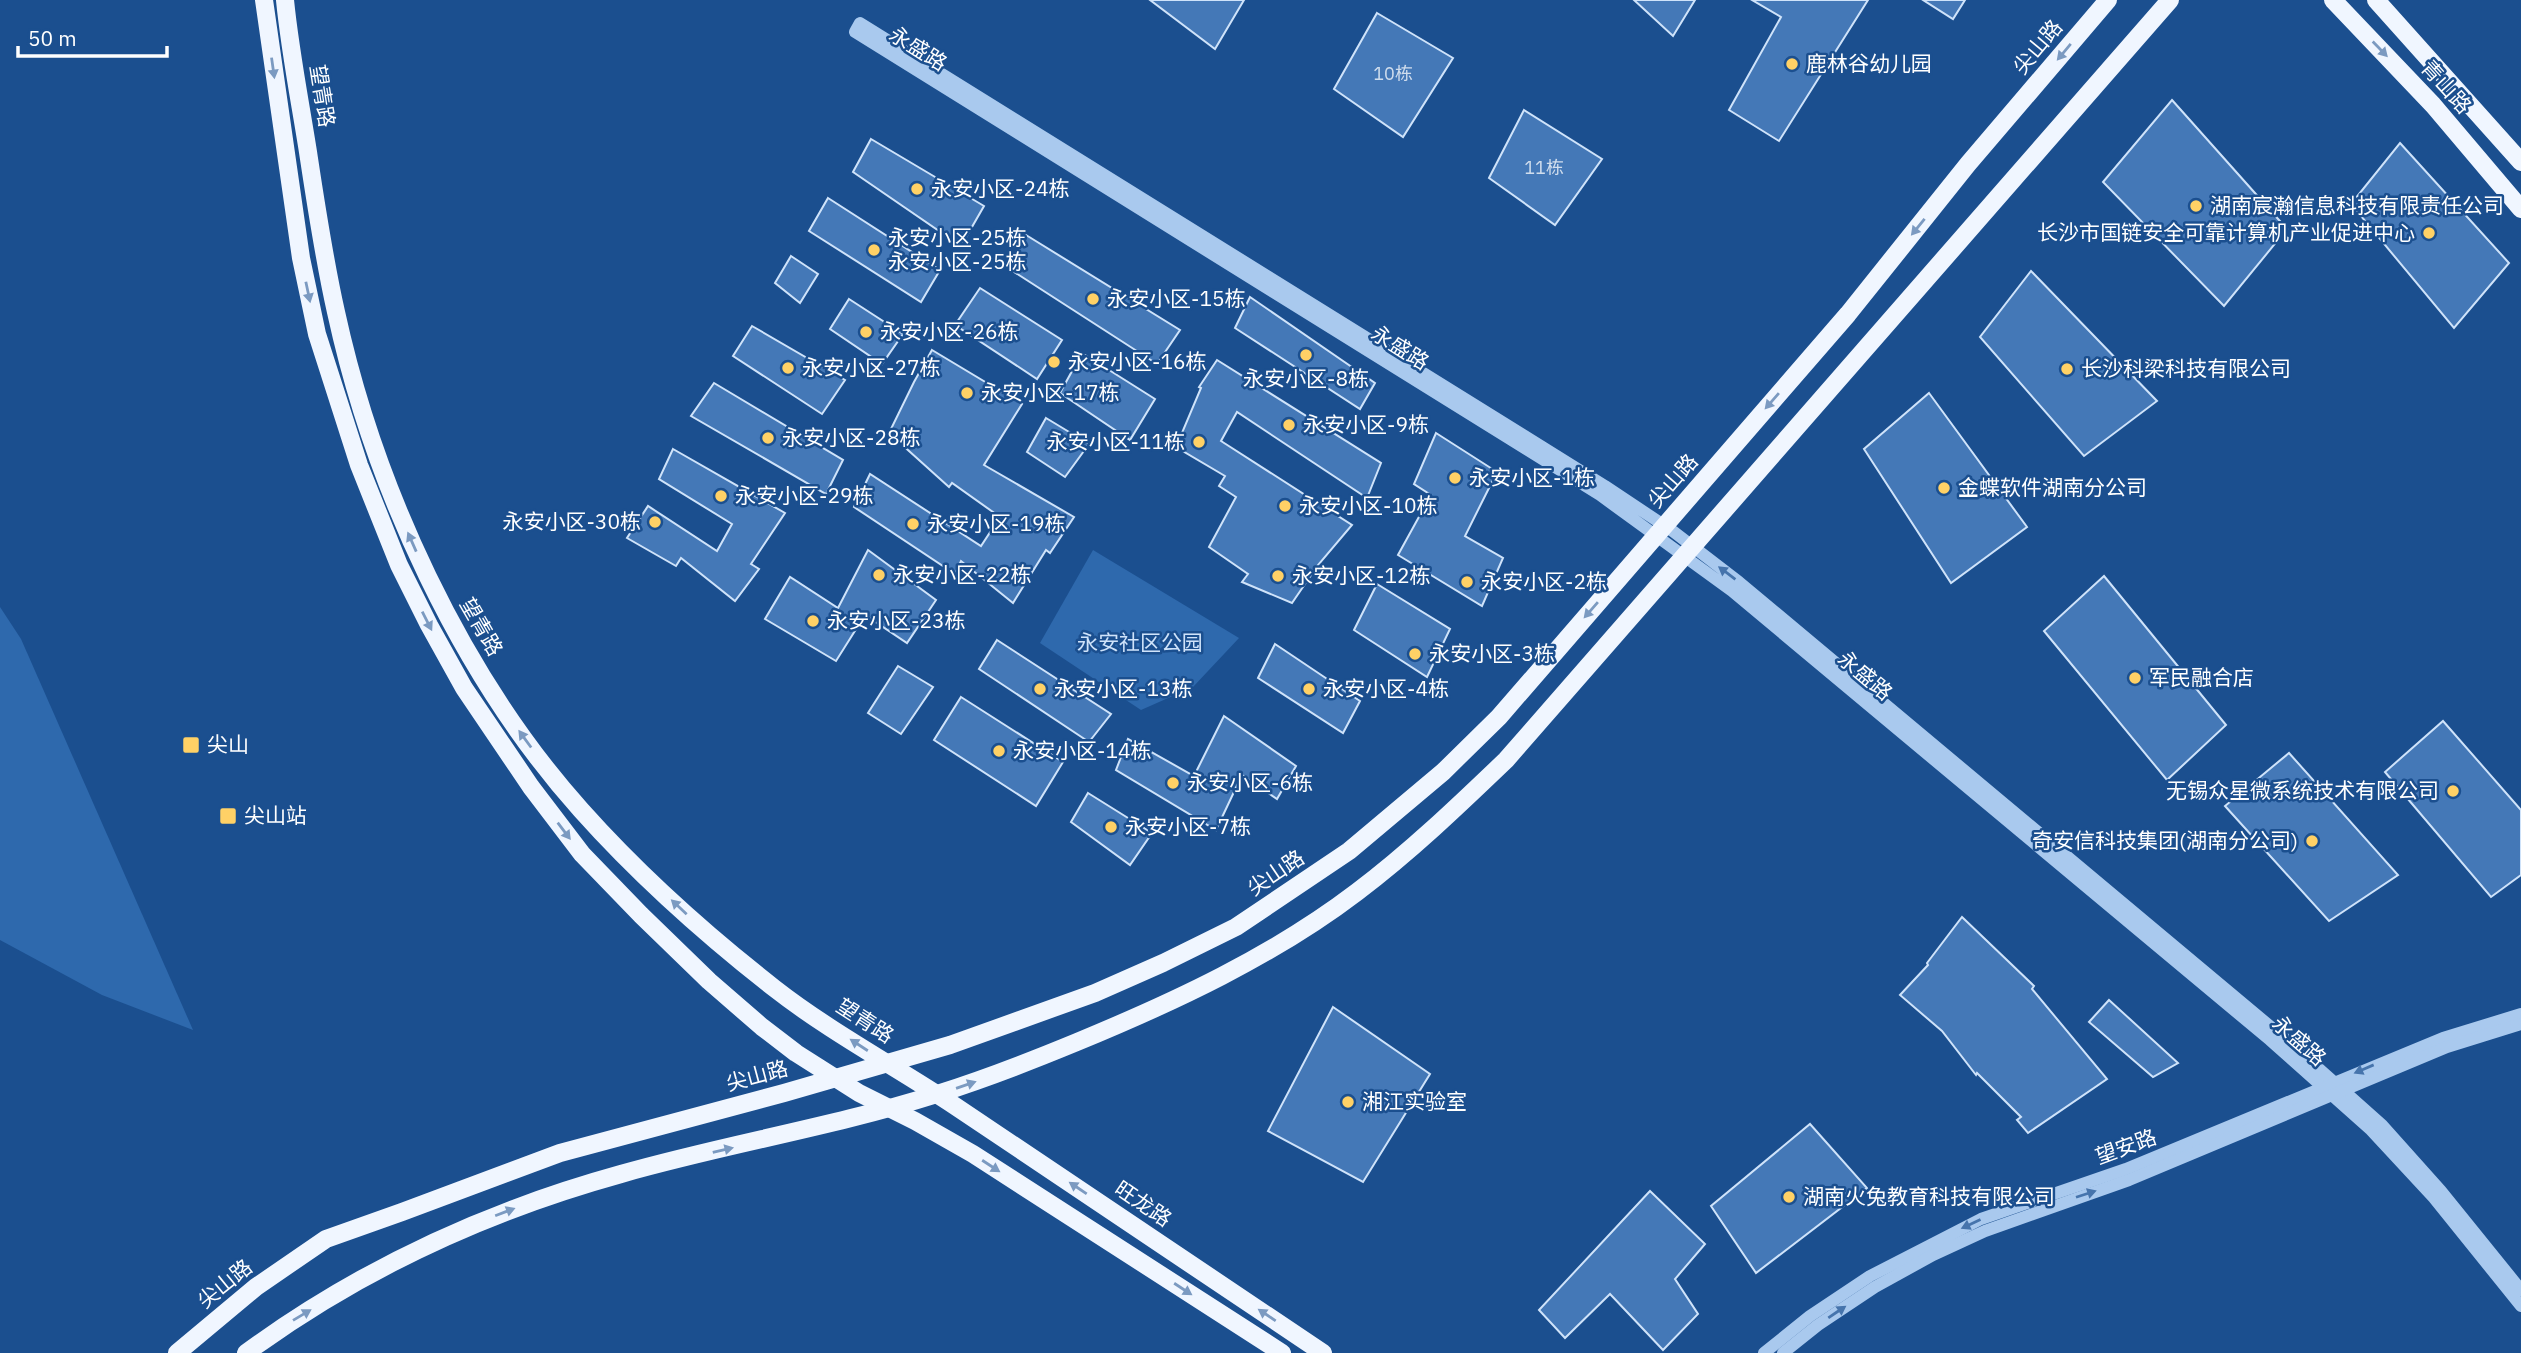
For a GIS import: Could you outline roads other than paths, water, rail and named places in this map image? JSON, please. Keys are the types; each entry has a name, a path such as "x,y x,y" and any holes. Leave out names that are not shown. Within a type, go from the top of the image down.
{"main road":[{"name":"望青路","path":"264,0 299,245 317,334 359,465 399,565 464,688 531,787 582,854 641,915 709,981 762,1027 834,1079 889,1109"},
{"name":"望青路","path":"285,0 336,316 381,465 430,583 462,640 503,708 544,765 618,849 688,915 778,991 937,1094"},
{"name":"尖山路","path":"177,1353 256,1286 326,1238 402,1213 559,1153 950,1045 1095,993 1237,927 1307,880 1379,827 1453,763 1499,717 1848,314 1968,164 2108,0"},
{"path":"246,1353 278,1329 321,1303 407,1255 474,1224 547,1196 624,1173 889,1109 998,1074 1173,1000 1280,942 1358,892 1427,835 1506,760 2170,0"},
{"name":"青山路","path":"2333,0 2433,104 2521,209"},
{"name":"青山路","path":"2376,0 2521,162"},
{"name":"旺龙路","path":"937,1094 1323,1353"},
{"path":"889,1109 973,1154 1282,1353"}],"street":[{"name":"永盛路","path":"1660,530 855,33 860,23 1594,478 1690,552 1732,591 2390,1134 2441,1191 2521,1290"},
{"name":"望安路","path":"1783,1353 1818,1325 1875,1287 1933,1255 1985,1231 2129,1180 2443,1038 2521,1014"},
{"name":"望安路","path":"1764,1353 1810,1316 1870,1276 1981,1219 2126,1169 2447,1047 2521,1024"},
{"name":"永盛路","path":"2333,1089 2434,1198 2521,1306"}],"place":[{"name":"鹿林谷幼儿园","path":"1792,64"},
{"name":"永安小区-24栋","path":"917,189"},
{"name":"湖南宸瀚信息科技有限责任公司","path":"2196,206"},
{"name":"长沙市国链安全可靠计算机产业促进中心","path":"2429,233"},
{"name":"永安小区-25栋 永安小区-25栋","path":"874,250"},
{"name":"永安小区-15栋","path":"1093,299"},
{"name":"永安小区-26栋","path":"866,332"},
{"name":"永安小区-8栋","path":"1306,355"},
{"name":"永安小区-16栋","path":"1054,362"},
{"name":"永安小区-27栋","path":"788,368"},
{"name":"长沙科梁科技有限公司","path":"2067,369"},
{"name":"永安小区-17栋","path":"967,393"},
{"name":"永安小区-9栋","path":"1289,425"},
{"name":"永安小区-28栋","path":"768,438"},
{"name":"永安小区-11栋","path":"1199,442"},
{"name":"永安小区-1栋","path":"1455,478"},
{"name":"金蝶软件湖南分公司","path":"1944,488"},
{"name":"永安小区-29栋","path":"721,496"},
{"name":"永安小区-10栋","path":"1285,506"},
{"name":"永安小区-30栋","path":"655,522"},
{"name":"永安小区-19栋","path":"913,524"},
{"name":"永安小区-22栋","path":"879,575"},
{"name":"永安小区-12栋","path":"1278,576"},
{"name":"永安小区-2栋","path":"1467,582"},
{"name":"永安小区-23栋","path":"813,621"},
{"name":"永安小区-3栋","path":"1415,654"},
{"name":"军民融合店","path":"2135,678"},
{"name":"永安小区-13栋","path":"1040,689"},
{"name":"永安小区-4栋","path":"1309,689"},
{"name":"尖山","path":"191,745"},
{"name":"永安小区-14栋","path":"999,751"},
{"name":"永安小区-6栋","path":"1173,783"},
{"name":"无锡众星微系统技术有限公司","path":"2453,791"},
{"name":"尖山站","path":"228,816"},
{"name":"永安小区-7栋","path":"1111,827"},
{"name":"奇安信科技集团(湖南分公司)","path":"2312,841"},
{"name":"湘江实验室","path":"1348,1102"},
{"name":"湖南火兔教育科技有限公司","path":"1789,1197"}],"park label":[{"name":"永安社区公园","path":"1140,643"}]}
